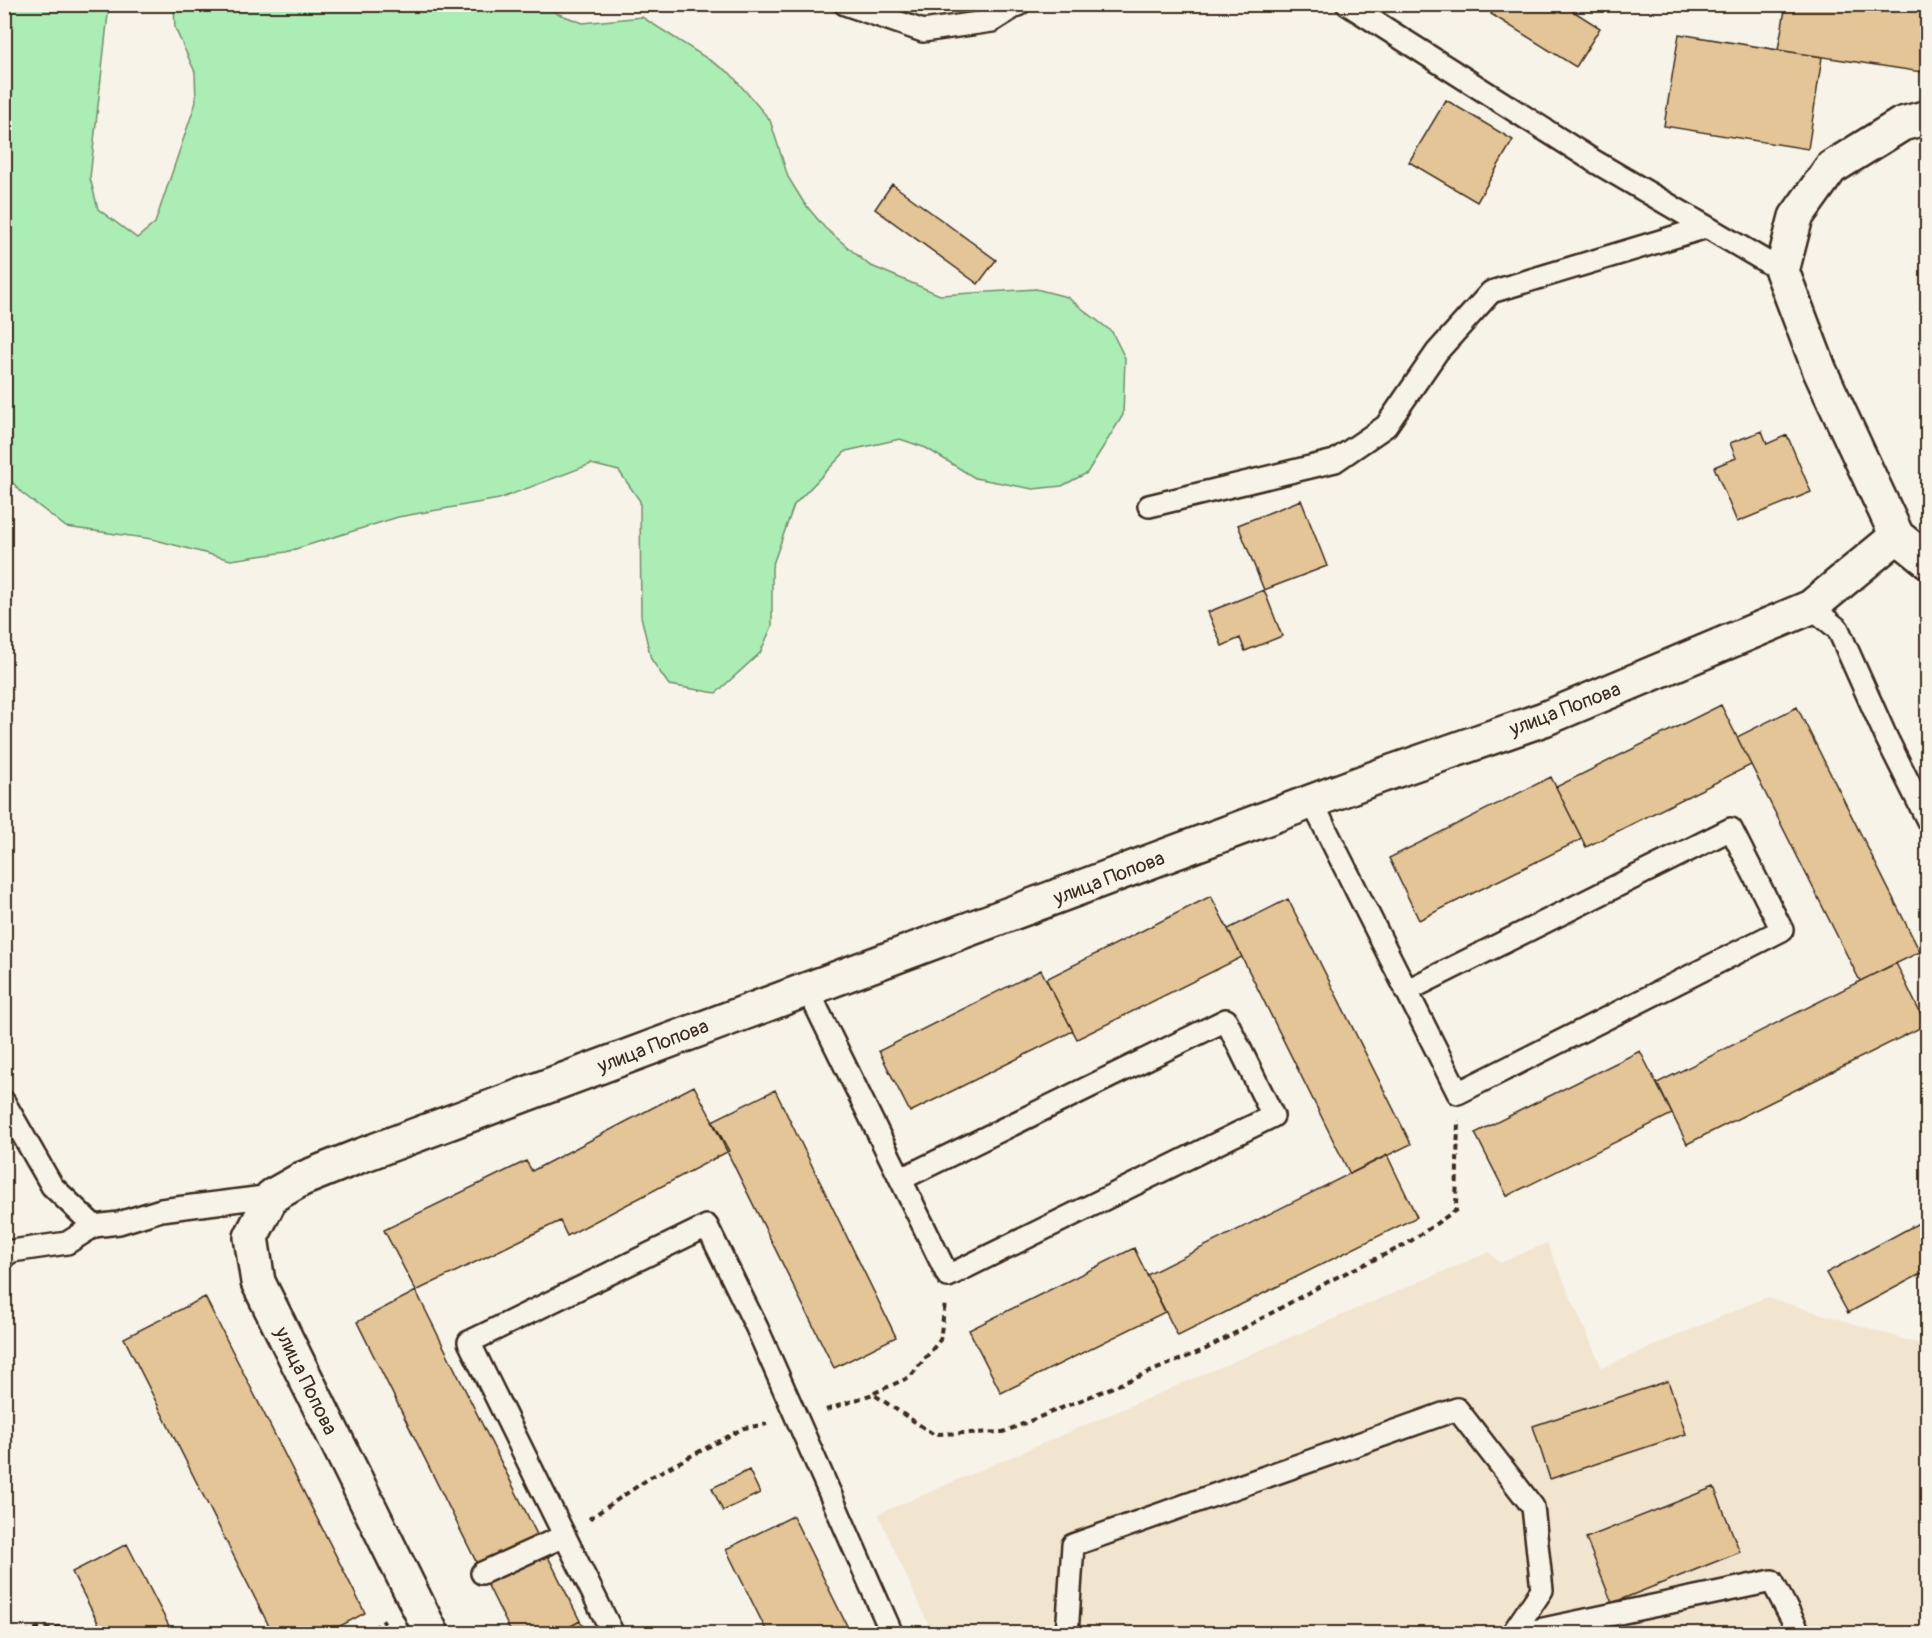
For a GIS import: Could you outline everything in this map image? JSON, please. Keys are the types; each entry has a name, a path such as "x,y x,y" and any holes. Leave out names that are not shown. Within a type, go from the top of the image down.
{"street":[{"path":"1928,117 1902,124 1831,168 1796,217 1782,271 1820,371 1897,536 1928,561"},
{"name":"улица Попова","path":"432,1634 258,1282 251,1237 272,1197 302,1179 357,1157 807,988 1544,719 1811,607 1897,536"}],"lane":[{"path":"845,4 923,31 992,21 1019,4"},
{"path":"1347,4 1594,161 1782,271"},
{"path":"1149,506 1335,461 1386,426 1437,352 1491,292 1707,227"},
{"path":"1811,607 1838,629 1887,740 1928,821"},
{"path":"1312,802 1406,990 1458,1093 1782,930 1731,829 1406,990"},
{"path":"807,988 948,1276 1273,1116 1226,1020 901,1179"},
{"path":"4,1102 52,1186 94,1226"},
{"path":"4,1256 12,1251 67,1243 94,1226 119,1223 161,1210 272,1197"},
{"path":"612,1634 469,1342 707,1226 757,1328 892,1634"},
{"path":"1067,1634 1073,1545 1457,1409 1533,1507 1542,1590 1512,1634"},
{"path":"482,1573 564,1536"},
{"path":"1519,1634 1772,1581 1800,1634"}],"path":[{"path":"873,1394 933,1434 1003,1432 1206,1349 1333,1279 1405,1245 1456,1210 1459,1149 1458,1093"},
{"path":"564,1536 651,1477 744,1428 798,1419 873,1394 910,1377 940,1340 948,1276"},
{"path":"25,1634 37,1628 64,1627 70,1634"}],"shaded area":[{"path":"1547,1243 1602,1368 1766,1297 1927,1346 1927,1633 932,1633 878,1514 1489,1252 1500,1263"}],"green space":[{"path":"5,4 109,5 90,178 98,209 137,238 155,223 196,102 195,72 175,28 174,5 549,4 556,13 583,23 642,17 730,73 770,120 788,177 804,203 825,228 869,265 940,295 1036,289 1067,297 1112,332 1125,358 1123,415 1087,473 1062,486 1033,489 975,478 926,448 900,439 846,451 794,505 772,567 772,626 760,653 716,693 669,685 651,659 641,616 640,501 619,471 591,464 499,499 398,517 286,552 231,560 152,539 66,527 22,493 5,474"}],"building":[{"path":"1497,4 1562,4 1600,28 1576,67 1491,14"},
{"path":"1786,4 1928,4 1928,73 1778,50"},
{"path":"1679,34 1822,57 1808,149 1664,126"},
{"path":"1446,100 1513,140 1477,202 1409,162"},
{"path":"892,184 996,260 978,284 875,209"},
{"path":"1762,431 1767,444 1787,435 1811,492 1737,522 1714,467 1736,458 1730,443"},
{"path":"1301,500 1327,566 1264,590 1238,525"},
{"path":"1264,590 1282,636 1245,651 1240,638 1222,646 1208,612"},
{"path":"1721,705 1751,765 1586,847 1556,787"},
{"path":"1797,707 1920,952 1860,981 1737,737"},
{"path":"1551,777 1582,839 1419,920 1389,858"},
{"path":"1211,896 1242,957 1077,1039 1046,979"},
{"path":"1288,899 1411,1144 1350,1174 1228,929"},
{"path":"1896,963 1926,1025 1687,1144 1657,1083"},
{"path":"1041,970 1073,1031 910,1112 879,1051"},
{"path":"1640,1051 1672,1114 1507,1196 1475,1133"},
{"path":"694,1086 729,1151 567,1236 560,1221 416,1291 384,1230 526,1161 532,1171"},
{"path":"775,1090 896,1337 834,1368 712,1121"},
{"path":"1387,1155 1417,1217 1178,1336 1147,1275"},
{"path":"1928,1218 1928,1270 1848,1313 1826,1273"},
{"path":"1134,1248 1165,1312 1001,1393 969,1330"},
{"path":"416,1291 580,1621 556,1634 512,1634 357,1322"},
{"path":"205,1297 365,1613 325,1634 273,1634 124,1338"},
{"path":"1668,1381 1686,1434 1550,1479 1533,1426"},
{"path":"749,1470 760,1493 723,1511 712,1488"},
{"path":"1714,1487 1740,1552 1612,1603 1586,1538"},
{"path":"793,1516 851,1634 768,1634 726,1549"},
{"path":"127,1544 169,1626 154,1634 104,1634 72,1572"},
{"path":"580,1621 587,1634 556,1634"}]}
